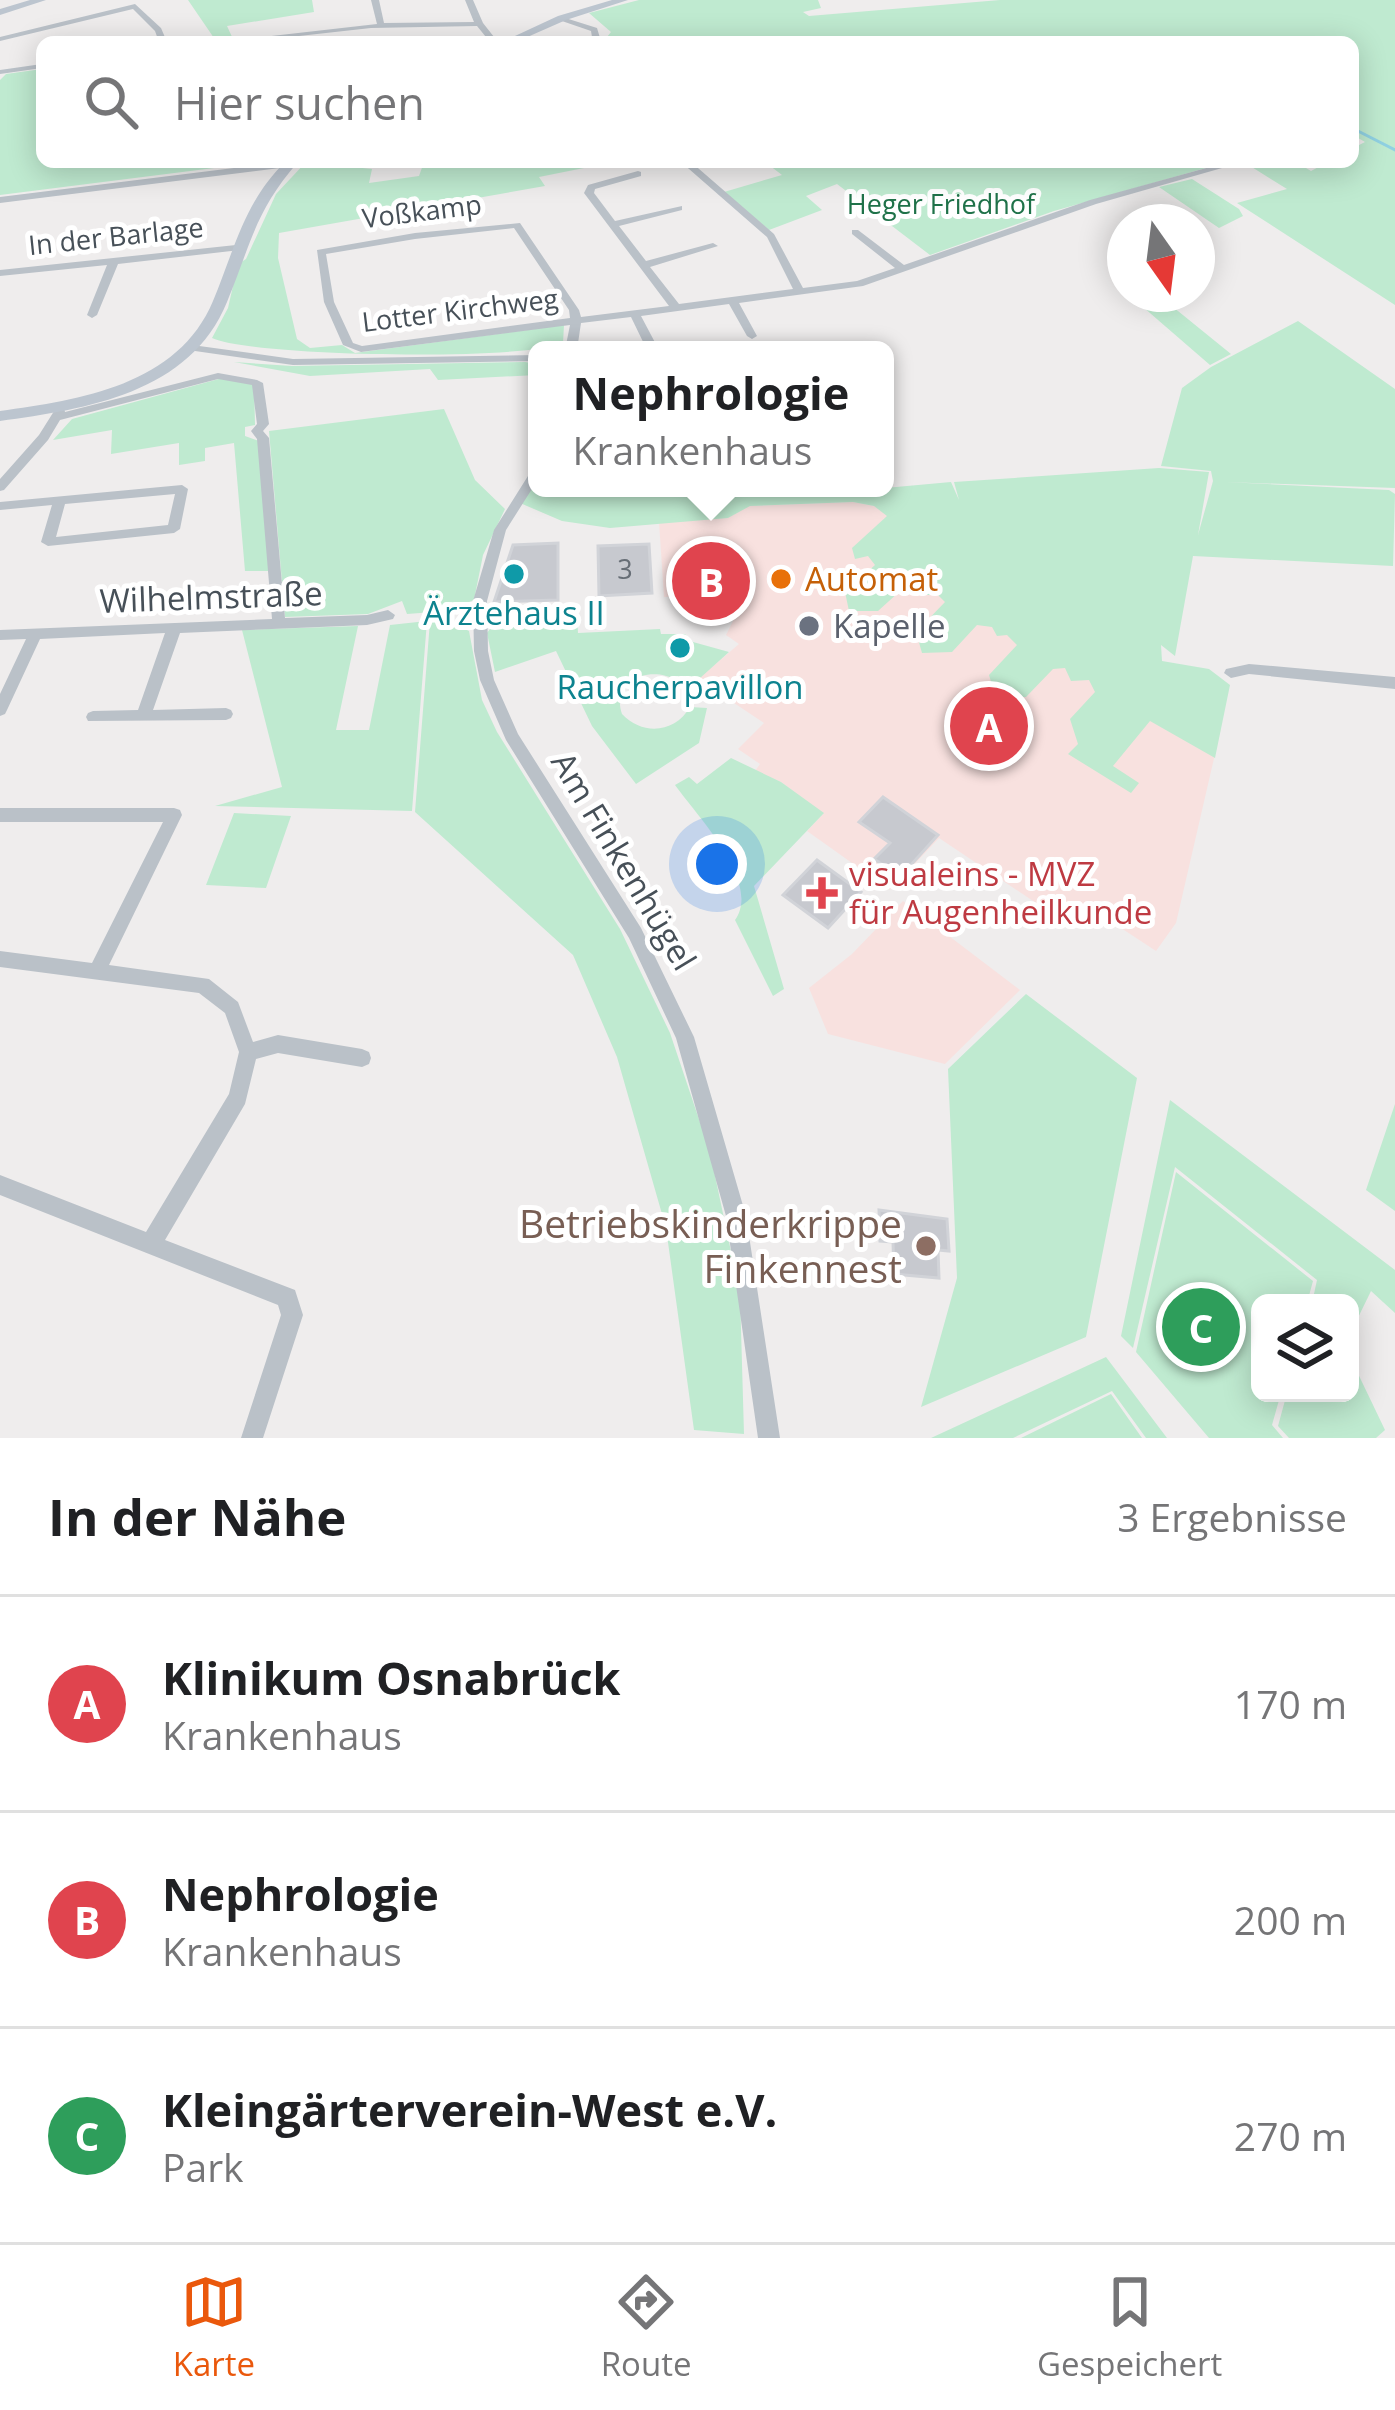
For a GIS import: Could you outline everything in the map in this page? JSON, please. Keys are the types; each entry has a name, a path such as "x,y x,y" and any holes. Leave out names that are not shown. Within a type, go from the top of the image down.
{"street":[{"path":"0,10 29,0"},
{"path":"0,10 41,0"},
{"path":"375,0 381,26"},
{"path":"469,0 489,36"},
{"path":"520,36 619,0"},
{"path":"0,39 134,5 161,36"},
{"path":"562,18 594,30 596,36"},
{"path":"284,36 381,26 479,24"},
{"path":"0,72 36,67"},
{"path":"0,200 232,168"},
{"path":"0,487 59,412 132,385 192,349 219,306 236,248 263,196 286,168"},
{"path":"693,168 771,236 799,291"},
{"name":"Lotter Kirchweg","path":"350,347 859,284 1094,202 1216,168"},
{"path":"638,174 589,193 676,308"},
{"path":"614,225 679,208"},
{"name":"Voßkamp","path":"350,347 329,302 325,249 511,225 520,227 577,321"},
{"path":"855,232 903,268"},
{"path":"644,265 713,246"},
{"name":"In der Barlage","path":"0,273 236,248"},
{"path":"92,315 114,261"},
{"path":"732,300 752,336"},
{"path":"634,313 648,341"},
{"name":"Lotter Kirchweg","path":"573,341 577,321"},
{"path":"192,349 293,362 528,358"},
{"path":"0,416 59,412 226,375 260,386 262,424 257,431 263,438 279,624"},
{"name":"Am Finkenhügel","path":"528,485 500,530 480,601 487,680 511,736 635,933 685,1037 736,1216 769,1438"},
{"path":"0,506 60,500 121,494 182,489 174,529 48,542 60,500"},
{"name":"Wilhelmstraße","path":"0,635 388,615"},
{"path":"143,716 174,628"},
{"path":"0,710 35,634"},
{"path":"1231,673 1249,669 1395,683"},
{"path":"93,717 226,714"},
{"path":"0,815 174,815 98,970"},
{"path":"0,959 203,985 232,1008 248,1052 238,1096 151,1244"},
{"path":"248,1052 278,1044 362,1058"},
{"path":"0,1185 287,1298 292,1315 252,1438"}],"shaded area":[{"path":"853,502 874,506 1221,728 1176,923 1156,951 1089,907 1048,911 939,838 890,890 807,831 823,814 781,782 755,771 760,764 738,749 764,723 698,679 739,644 726,635 735,617 709,595 664,597 659,522 727,518 749,506"},
{"path":"903,901 1020,990 945,1064 828,1034 809,988 852,954"}],"green space":[{"path":"188,0 312,0 314,12 227,26 232,36 213,36"},
{"path":"639,0 818,0 821,8 803,12 809,16 1000,0 1395,0 1395,305 1237,203 1287,189 1253,168 1359,168 1359,145 1365,142 1359,138 1359,36 608,36 611,32 589,13"},
{"path":"36,70 36,168 214,168 0,195 0,80 6,74"},
{"path":"300,168 372,169 369,183 419,176 422,168 584,168 539,177 545,186 279,233 278,258 297,339 310,348 342,345 355,353 564,325 563,341 528,341 528,350 388,354 330,353 278,349 212,338 228,308 238,264 246,259 276,194"},
{"name":"Heger Friedhof","path":"773,168 1206,168 1054,211 930,255 837,184 806,196 822,210 769,230 724,192 782,175"},
{"path":"1192,179 1243,216 1219,228 1215,204 1184,204 1159,187"},
{"path":"1149,312 1179,312 1231,354 1210,365"},
{"path":"1298,321 1395,389 1395,488 1225,482 1389,490 1395,494 1393,566 1193,556 1175,656 1161,645 1162,661 1209,669 1230,685 1215,758 1150,721 1113,766 1139,783 1131,793 1068,754 1078,744 1070,719 1095,692 1089,680 1071,681 1065,668 1053,669 1026,697 996,698 989,675 1017,645 1007,635 997,636 992,627 977,625 952,652 922,653 916,632 945,602 938,595 925,595 921,585 910,582 878,611 849,611 845,592 875,565 868,556 855,559 852,548 887,516 874,506 853,502 750,506 728,518 610,528 562,521 520,503 528,492 528,497 894,497 894,487 951,482 959,500 954,482 1159,468 1209,472 1198,535 1213,481 1211,471 1161,466 1182,388 1211,367"},
{"path":"234,362 292,366 528,362 528,375 438,380 430,369 310,376"},
{"path":"226,377 254,383 255,425 245,427 245,436 259,441 270,571 245,571 234,443 205,448 205,461 179,465 179,443 111,454 112,430 53,440 72,419"},
{"path":"444,409 475,480 505,509 483,555 474,600 447,611 407,614 402,601 368,614 285,617 269,431"},
{"path":"528,615 577,615 578,633 660,629 661,634 685,634 693,642 729,652 699,679 724,696 721,699 691,697 683,685 659,675 645,675 624,688 622,714 639,726 667,726 690,707 707,708 699,743 636,784 592,726 556,651 495,672 487,633 494,625"},
{"path":"447,620 469,631 482,700 497,732 620,929 670,1033 710,1152 740,1294 744,1434 694,1430 666,1228 617,1057 573,955 415,812 430,621"},
{"path":"427,621 412,811 215,806 282,787 242,630 358,626 336,730 369,730 390,625"},
{"path":"731,758 781,782 824,813 754,886 784,989 773,996 735,920 741,905 734,869 675,785 689,777 697,784"},
{"path":"234,813 291,816 266,888 206,885"},
{"path":"1026,994 1137,1078 1086,1337 921,1407 957,1278 948,1069"},
{"path":"1170,1100 1395,1270 1395,1313 1371,1291 1359,1316 1359,1294 1314,1294 1317,1280 1175,1167 1133,1348 1121,1336"},
{"path":"1395,1104 1395,1211 1366,1190"},
{"path":"1176,1172 1313,1281 1309,1294 1251,1294 1251,1402 1278,1402 1272,1425 1283,1438 1209,1438 1136,1352"},
{"path":"1106,1357 1167,1438 1146,1438 1112,1391 1013,1438 931,1438"},
{"path":"1359,1376 1385,1430 1376,1438 1289,1438 1278,1426 1285,1402 1359,1402"},
{"path":"1111,1394 1142,1438 1021,1438"}],"building":[{"name":"Ärztehaus II","path":"558,543 558,600 494,602 513,545"},
{"path":"649,544 652,593 599,596 598,546"},
{"path":"883,797 938,835 900,877 874,859 890,843 859,822"},
{"name":"visualeins - MVZ für Augenheilkunde","path":"817,860 861,892 828,928 783,895"},
{"name":"Betriebskinderkrippe Finkennest","path":"879,1210 947,1219 949,1251 938,1250 939,1278 894,1274 893,1242 880,1241"}],"waterway":[{"path":"1359,132 1395,150"}],"place":[{"name":"Ärztehaus II","path":"514,574"},
{"name":"Automat","path":"781,579"},
{"name":"Nephrologie","path":"711,581"},
{"name":"Kapelle","path":"809,626"},
{"name":"Raucherpavillon","path":"680,648"},
{"name":"Klinikum Osnabrück","path":"989,726"},
{"name":"visualeins - MVZ für Augenheilkunde","path":"822,893"},
{"name":"Betriebskinderkrippe Finkennest","path":"926,1246"},
{"name":"Kleingärterverein-West e.V.","path":"1201,1327"}]}
